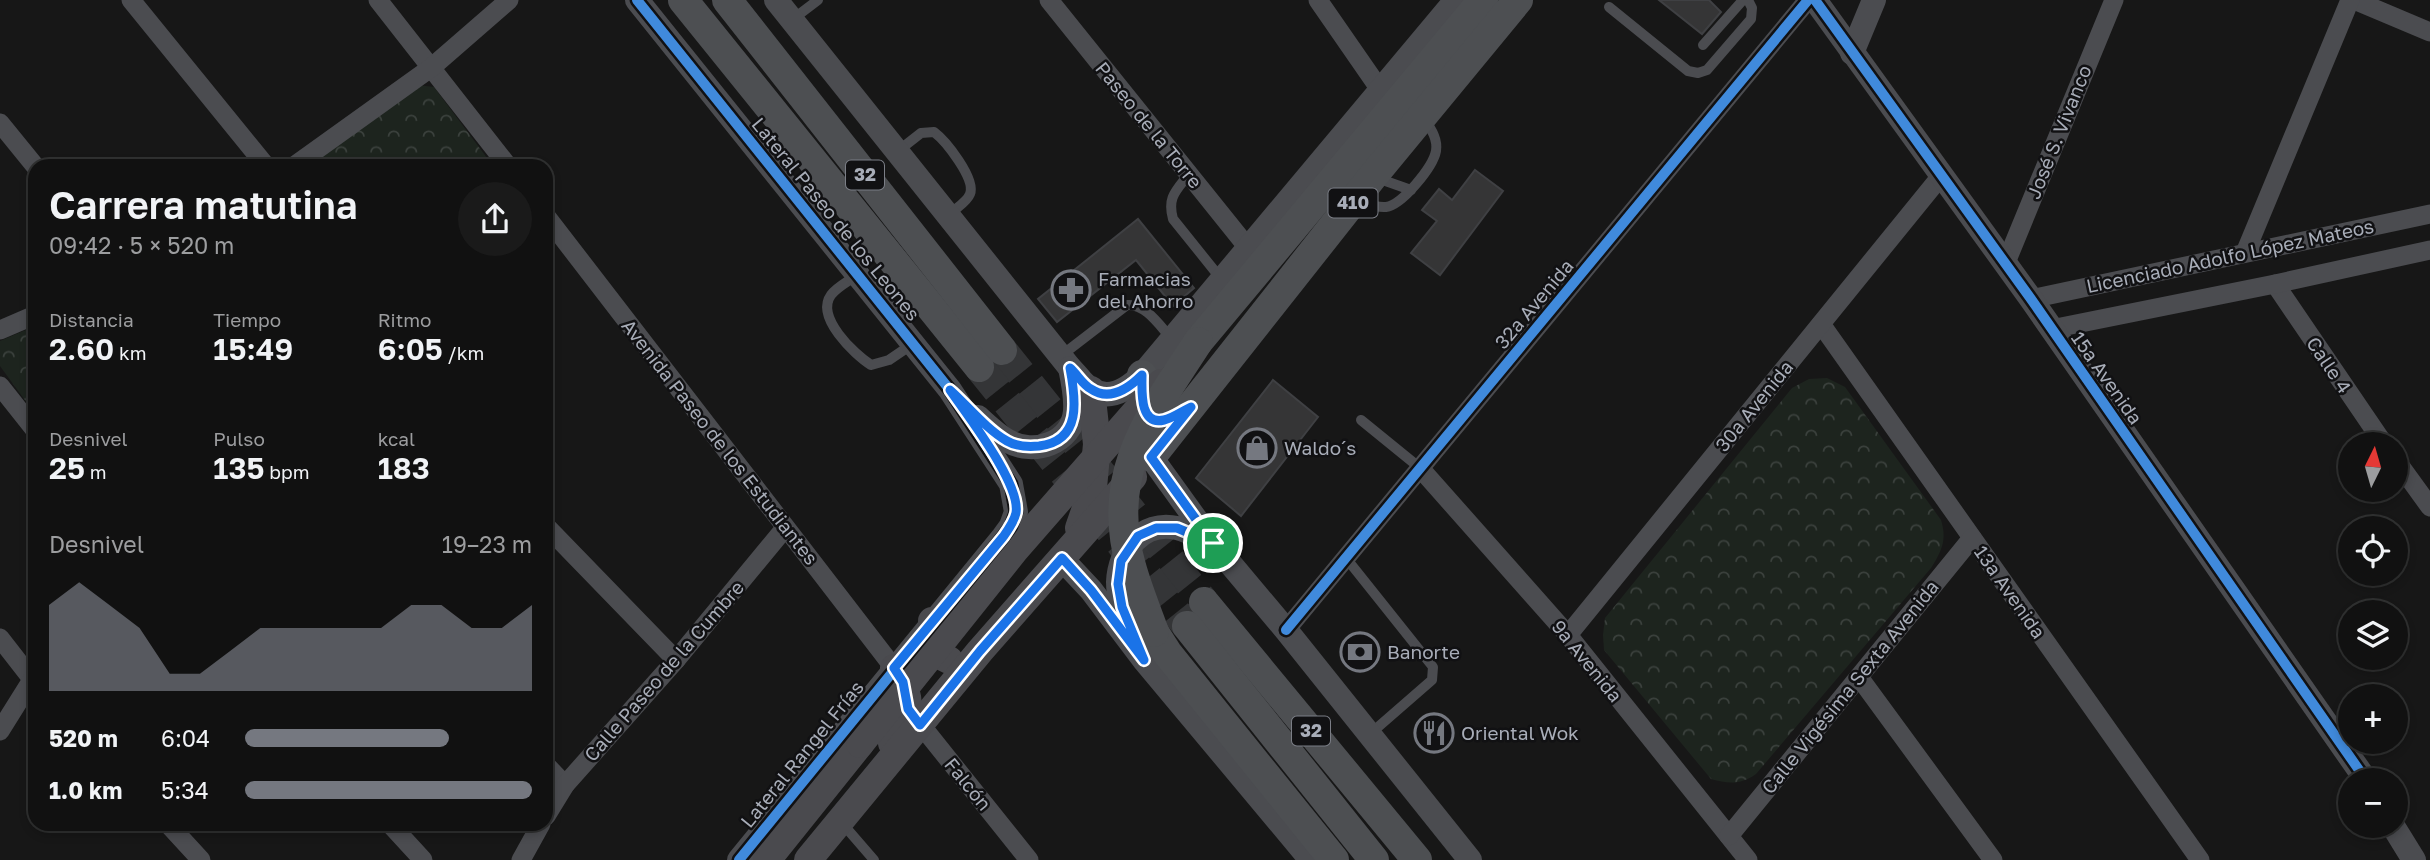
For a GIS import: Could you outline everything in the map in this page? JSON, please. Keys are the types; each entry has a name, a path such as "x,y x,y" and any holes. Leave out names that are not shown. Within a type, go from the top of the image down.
{"main road":[{"name":"32","path":"683,0 991,358 727,0"},
{"name":"410","path":"767,860 1185,340 1483,0"},
{"name":"410","path":"914,717 980,651 1151,457 1364,188 1518,0"},
{"path":"1185,340 1132,456 1125,485 1124,522 1130,564 1154,632 1168,654 1334,860"},
{"path":"1142,375 1146,414 1156,420 1164,420 1191,407"},
{"path":"1068,549 1093,488 1097,443 1091,390"},
{"name":"32","path":"1374,860 1195,614 1417,860"},
{"path":"932,621 934,643 939,655 947,660 957,660 980,651"},
{"path":"808,860 845,814 906,719 914,717 903,682 894,668"}],"street":[{"path":"131,0 260,159"},
{"path":"378,0 503,159"},
{"path":"304,159 432,67 509,0"},
{"name":"Lateral Paseo de los Leones","path":"637,0 950,390 1000,465"},
{"path":"776,0 1066,362 1091,390 1106,394 1128,388 1185,340 1222,280 1456,0"},
{"name":"Paseo de la Torre","path":"1049,0 1249,249"},
{"path":"1318,0 1381,91"},
{"name":"32a Avenida","path":"1286,630 1808,0"},
{"name":"15a Avenida","path":"1815,0 2031,299 2358,768"},
{"path":"1852,53 1874,0"},
{"name":"José S. Vivanco","path":"2005,265 2114,0"},
{"path":"2245,253 2352,0 2430,32"},
{"path":"0,123 29,159"},
{"name":"30a Avenida","path":"1568,635 1941,176"},
{"name":"Licenciado Adolfo López Mateos","path":"2031,299 2430,214"},
{"name":"Avenida Paseo de los Estudiantes","path":"553,225 894,668"},
{"name":"Licenciado Adolfo López Mateos","path":"2051,329 2430,250"},
{"name":"Calle 4","path":"2275,284 2376,432"},
{"path":"0,330 28,318"},
{"name":"13a Avenida","path":"1821,324 2200,860"},
{"path":"950,390 1008,442 1026,447 1053,444 1067,433 1075,415 1075,394 1066,362"},
{"path":"0,386 28,421"},
{"path":"1151,457 1213,543 1286,630 1469,860"},
{"name":"Lateral Rangel Frías","path":"739,860 1011,526 1016,512 1015,498 1011,484 1000,465"},
{"name":"9a Avenida","path":"1420,468 1568,635 1748,860"},
{"path":"2408,477 2430,507"},
{"name":"Calle Paseo de la Cumbre","path":"553,805 565,785 676,660 785,528"},
{"path":"1144,660 1122,607 1118,584 1121,561 1138,536 1156,528 1177,528 1213,543"},
{"path":"553,533 676,660"},
{"name":"Calle Vigésima Sexta Avenida","path":"1729,836 1972,538"},
{"path":"1068,549 1091,590 1144,660 1311,860"},
{"path":"0,638 28,672"},
{"path":"1859,677 1993,860"},
{"path":"0,731 28,688"},
{"name":"Falcón","path":"914,717 1029,860"},
{"path":"553,772 565,785"},
{"path":"174,831 201,860"},
{"path":"396,831 423,860"},
{"path":"522,860 537,831"},
{"path":"2400,838 2414,860"}],"lane":[{"path":"792,20 818,0"},
{"path":"1609,7 1688,71 1698,73 1707,70 1751,19 1752,8 1745,0 1703,45"},
{"path":"1364,188 1376,207 1388,207 1399,202 1411,190 1433,159 1436,149 1431,130 1422,117"},
{"path":"897,151 921,133 934,132 942,138 970,178 971,187 966,200 948,215"},
{"path":"1189,174 1171,197 1170,207 1174,219 1222,280"},
{"path":"1364,188 1411,190"},
{"path":"858,274 831,295 827,305 828,316 840,336 859,357 871,365 889,360 914,344"},
{"path":"1066,362 1127,305 1141,308 1185,340"},
{"path":"1361,420 1420,468"},
{"path":"1346,558 1433,667 1432,680 1369,734"},
{"path":"845,814 874,860"}],"green space":[{"path":"417,85 434,87 488,159 319,159"},
{"path":"28,329 28,404 0,366 0,341"},
{"path":"1827,378 1845,387 1941,520 1944,533 1942,545 1931,568 1756,774 1734,782 1711,779 1604,650 1605,618 1792,388 1809,379"}],"building":[{"path":"1659,0 1709,0 1721,12 1702,34"},
{"path":"1475,170 1503,191 1440,275 1411,253 1437,221 1422,210 1439,189 1452,200"},
{"path":"1138,219 1194,288 1173,306 1136,260 1057,322 1038,299"},
{"name":"Waldo´s","path":"1273,380 1318,417 1241,516 1196,478"}],"tunnel":[{"path":"1002,350 1204,602"},
{"path":"979,367 1187,626"}],"cycle path":[{"path":"637,0 950,390 1011,484 1016,512 1003,537 739,860"},
{"path":"1286,630 1808,0"},
{"path":"1815,0 2031,299 2358,768"}],"place":[{"name":"Farmacias del Ahorro","path":"1071,290"},
{"name":"Waldo´s","path":"1257,448"},
{"name":"Banorte","path":"1360,652"},
{"name":"Oriental Wok","path":"1434,733"}],"route":[{"path":"1070,368 1091,390 1106,394 1128,388 1142,375 1146,414 1156,420 1164,420 1191,407 1151,457 1213,543 1177,528 1156,528 1138,536 1121,561 1118,584 1122,607 1144,660 1091,590 1062,558 980,651 920,725 908,709 903,682 894,668 1003,537 1016,512 1011,484 950,390 1008,442 1026,447 1053,444 1067,433 1075,415 1075,394 1070,368"}]}
